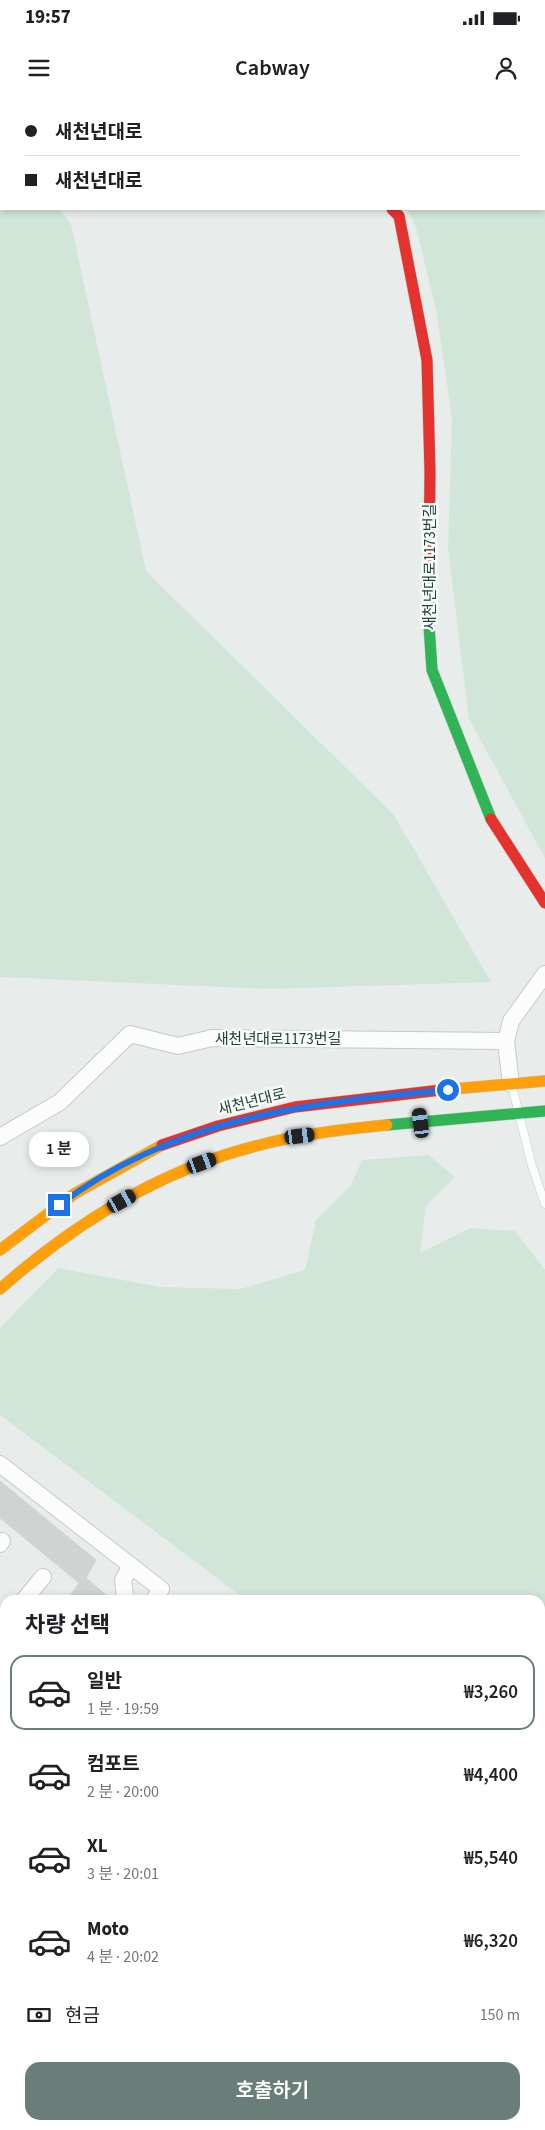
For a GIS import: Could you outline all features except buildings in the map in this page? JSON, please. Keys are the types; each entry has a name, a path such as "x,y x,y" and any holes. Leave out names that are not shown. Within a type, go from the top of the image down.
{"main road":[{"name":"새천년대로1173번길","path":"393,210 398,216 427,360 430,472 428,611 432,670 488,815 545,904"},
{"name":"새천년대로","path":"0,1250 74,1194 154,1148 218,1126 294,1107 545,1081"},
{"path":"417,1093 421,1123"},
{"path":"0,1288 74,1228 170,1174 234,1152 300,1136 545,1112"}],"street":[{"path":"512,1084 506,1041 511,1021 545,974"},
{"name":"새천년대로1173번길","path":"0,1137 60,1102 130,1034 178,1046 212,1038 506,1041"},
{"path":"0,1464 161,1589 157,1595"},
{"path":"125,1595 123,1580 131,1566"},
{"path":"28,1595 43,1577"}],"lane":[{"path":"512,1084 532,1166 545,1204"}],"green space":[{"path":"0,210 60,210 71,224 146,571 394,815 491,982 268,989 0,977"},
{"path":"408,210 545,210 545,858 469,719 448,549 452,418 436,310 416,227"},
{"path":"429,1155 455,1177 426,1206 420,1253 470,1228 515,1231 545,1270 545,1595 239,1595 0,1415 0,1328 58,1268 160,1287 240,1289 305,1270 316,1220 351,1185 362,1160"}],"traffic: fast":[{"path":"429,562 428,611 432,670 491,819"},
{"path":"387,1125 545,1111"}],"traffic: slow":[{"path":"441,1090 545,1081"},
{"path":"0,1289 58,1242 89,1221 121,1201 188,1168 223,1155 275,1141 323,1132 387,1125"},
{"path":"0,1250 74,1194 162,1145"}],"traffic: jam":[{"path":"393,210 399,216 427,360 430,472 429,562"},
{"path":"491,819 545,903"},
{"path":"162,1145 218,1126 295,1107 441,1090"}],"route":[{"path":"59,1205 74,1194 154,1148 218,1126 294,1107 379,1096 448,1090"}]}
